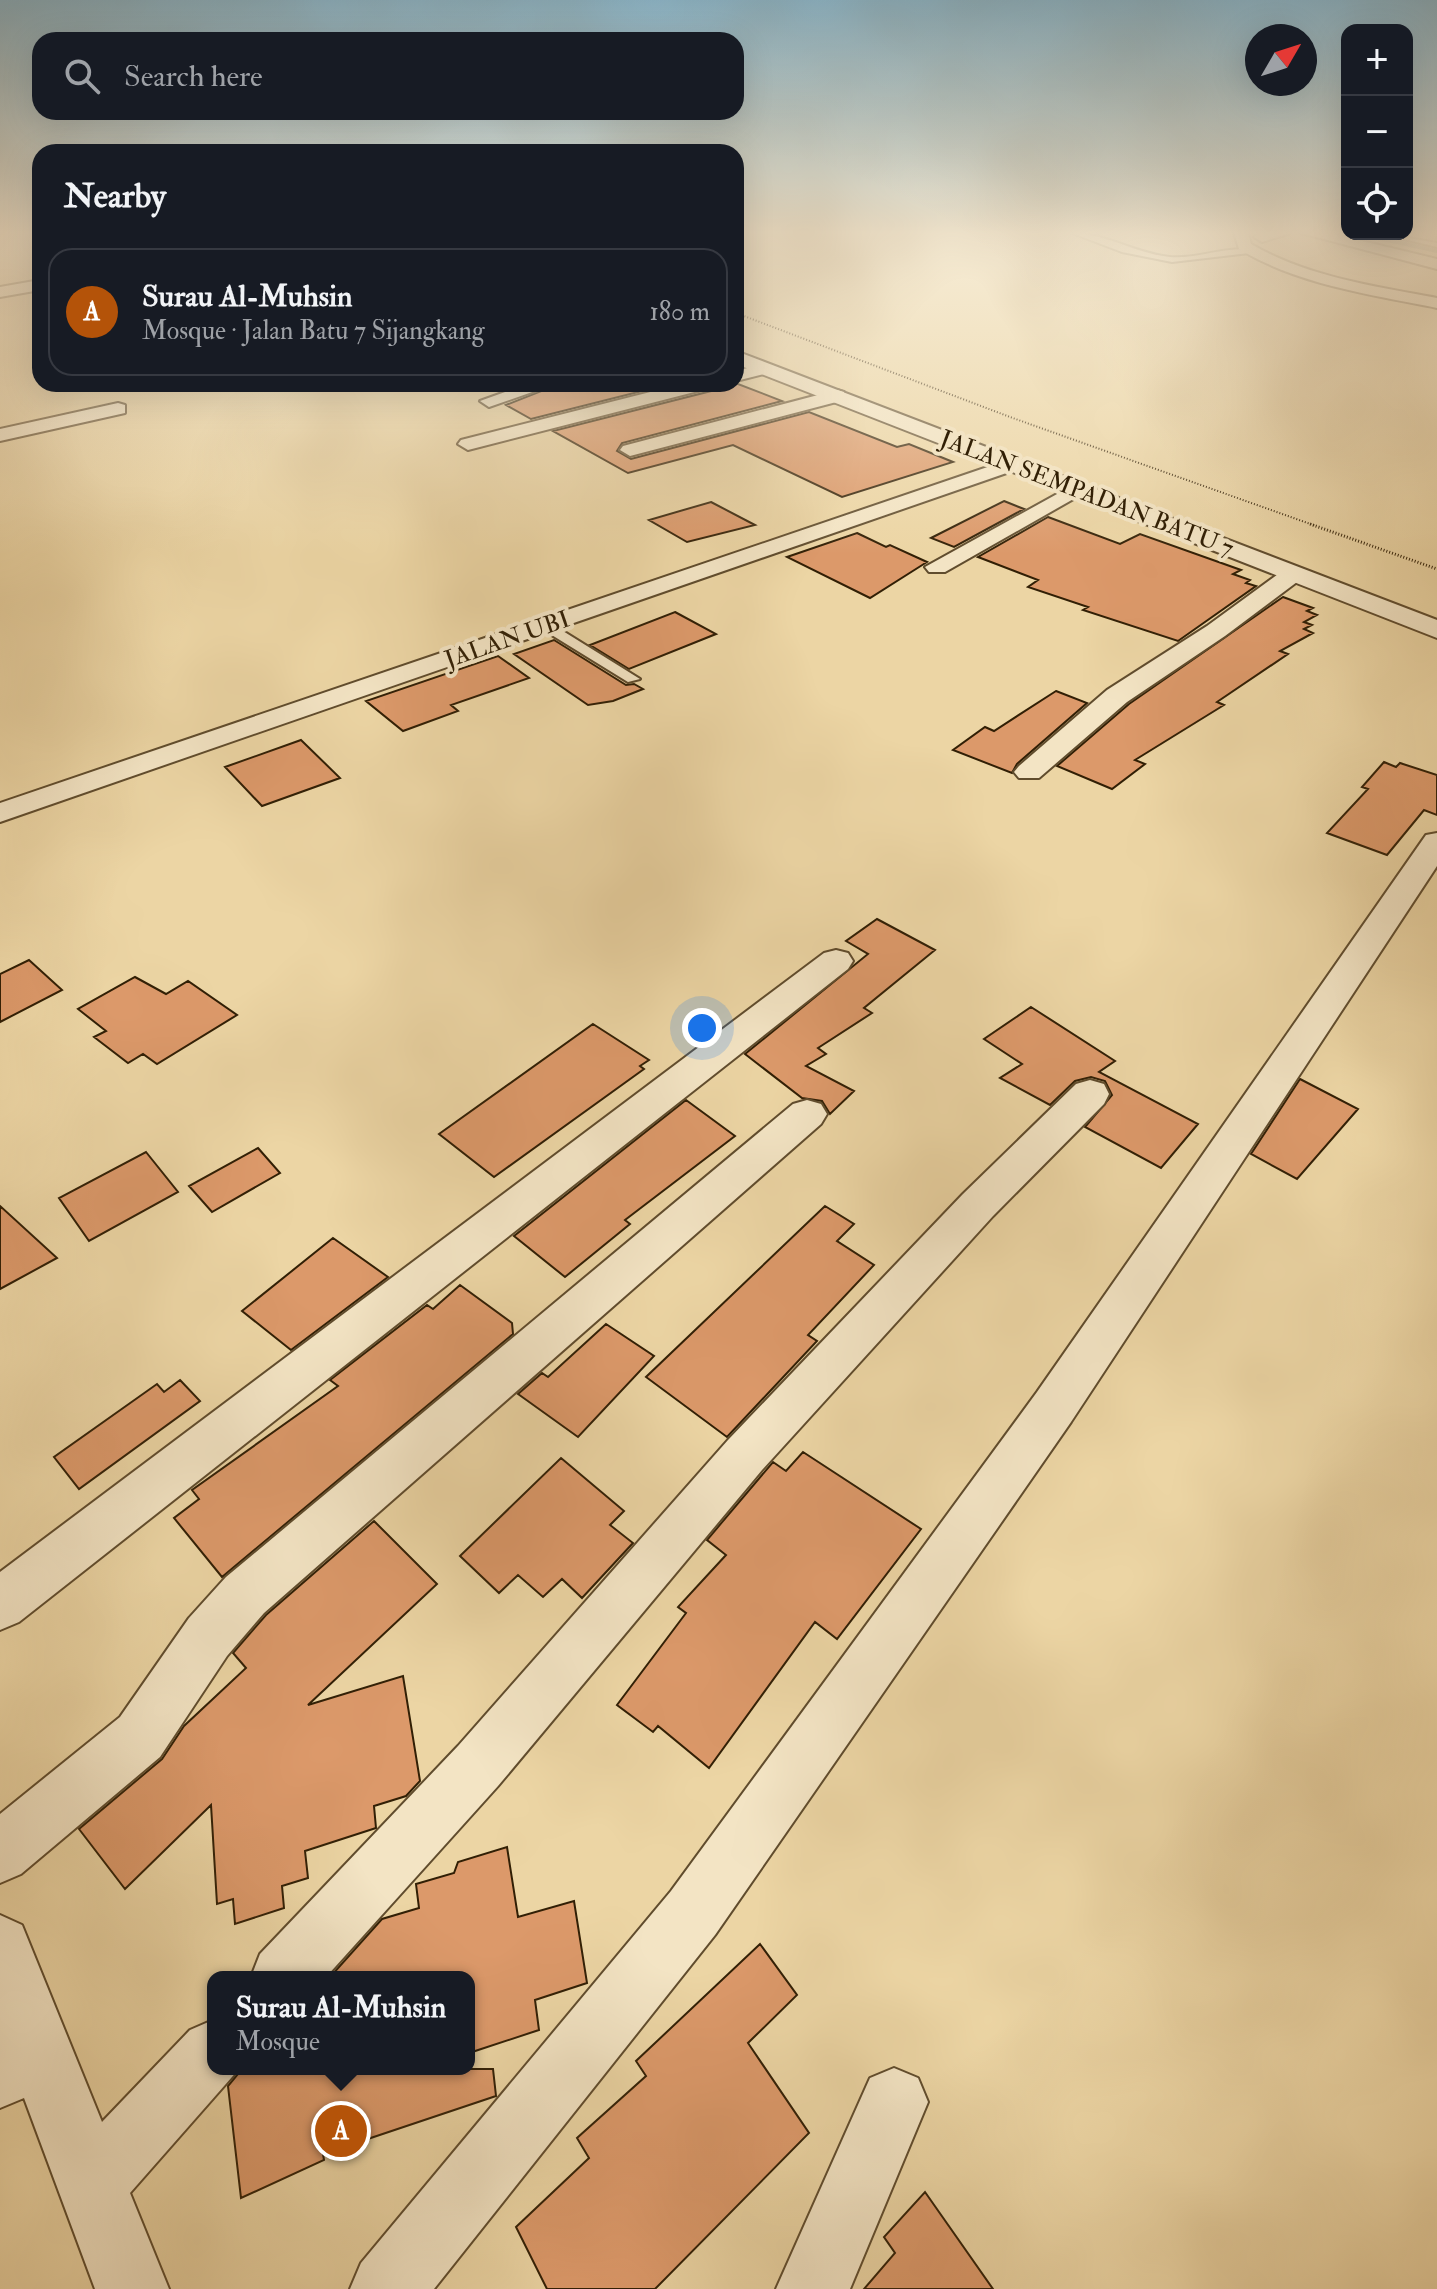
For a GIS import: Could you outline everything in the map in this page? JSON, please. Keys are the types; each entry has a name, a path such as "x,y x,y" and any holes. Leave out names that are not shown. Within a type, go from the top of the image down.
{"street":[{"name":"JALAN SEMPADAN BATU 7","path":"744,360 1437,630"},
{"path":"744,374 766,368"},
{"path":"489,401 519,392"},
{"path":"468,444 673,392"},
{"path":"630,450 837,396"},
{"path":"0,435 118,409"},
{"name":"JALAN UBI","path":"0,813 1014,464"},
{"path":"937,567 1077,489"},
{"path":"1029,772 1117,696 1216,631 1293,574"},
{"path":"387,2289 557,2084 693,1913 1054,1407 1437,842"},
{"path":"0,1604 836,961"},
{"path":"289,1971 478,1766 745,1455 978,1205 1090,1094"},
{"path":"0,1853 140,1737 208,1637 245,1595 807,1114"},
{"path":"0,1947 19,2060 91,2184 132,2289"},
{"path":"91,2184 207,2059"},
{"path":"813,2289 894,2102"}],"lane":[{"path":"546,626 633,679"}],"path":[{"path":"806,340 996,412 1437,569"}],"building":[{"path":"744,386 782,401 622,443 617,451 631,459 809,412 897,447 909,444 953,462 842,497 733,445 628,473 553,431 707,392 744,392"},
{"path":"539,392 638,392 531,419 506,405"},
{"path":"1004,501 1024,509 954,547 931,538"},
{"path":"711,502 755,525 687,542 649,520"},
{"path":"1048,517 1120,544 1140,534 1241,570 1233,574 1250,580 1246,583 1256,586 1178,641 1083,610 1088,607 1028,587 1038,580 978,557"},
{"path":"857,533 927,562 870,598 787,557"},
{"path":"1283,597 1313,608 1307,611 1317,615 1304,622 1312,625 1304,629 1313,633 1280,651 1288,654 1217,702 1224,705 1135,760 1145,764 1112,789 1057,766 1129,704"},
{"path":"675,612 716,634 629,669 590,645"},
{"path":"554,640 626,685 634,684 643,689 613,701 588,705 514,654"},
{"path":"498,656 529,678 451,705 458,711 403,731 366,701"},
{"path":"1056,691 1087,703 1017,764 1012,773 953,750 985,727 994,731"},
{"path":"301,740 340,778 262,806 225,767"},
{"path":"1384,762 1396,767 1400,763 1437,775 1437,815 1424,810 1387,855 1327,833 1368,789 1362,787"},
{"path":"877,919 935,950 864,1008 872,1013 818,1048 826,1054 806,1066 854,1091 830,1114 822,1101 802,1098 745,1054 868,954 846,941"},
{"path":"29,960 62,990 0,1022 0,974"},
{"path":"135,977 166,994 188,981 237,1015 157,1064 143,1054 128,1063 94,1037 106,1031 78,1009"},
{"path":"1031,1007 1115,1061 1099,1072 1198,1124 1161,1168 1085,1127 1112,1095 1105,1081 1091,1077 1075,1081 1050,1105 1000,1078 1022,1064 984,1039"},
{"path":"593,1024 649,1060 640,1066 644,1069 494,1177 439,1134"},
{"path":"1300,1079 1358,1109 1297,1179 1251,1154"},
{"path":"686,1100 735,1136 625,1220 630,1224 565,1277 514,1236"},
{"path":"258,1148 280,1173 212,1212 189,1186"},
{"path":"146,1152 178,1192 89,1241 59,1198"},
{"path":"0,1206 57,1258 0,1289"},
{"path":"825,1206 854,1224 837,1241 874,1265 808,1335 817,1341 727,1437 646,1377"},
{"path":"333,1238 388,1277 291,1350 242,1311"},
{"path":"460,1285 512,1323 513,1334 222,1577 174,1518 199,1499 192,1490 338,1386 330,1380 427,1305 433,1309"},
{"path":"606,1324 654,1356 578,1437 518,1394 542,1373 548,1377"},
{"path":"180,1380 200,1401 79,1489 54,1457 157,1384 164,1392"},
{"path":"803,1452 921,1529 837,1639 815,1622 709,1768 658,1726 653,1732 617,1705 686,1613 678,1607 726,1555 707,1540 773,1462 786,1471"},
{"path":"561,1458 624,1511 610,1525 633,1543 582,1598 562,1579 543,1597 518,1575 499,1593 460,1556"},
{"path":"374,1521 437,1584 308,1705 403,1676 420,1781 406,1796 374,1806 376,1828 305,1851 308,1878 282,1886 284,1908 235,1924 233,1899 217,1904 211,1805 125,1889 79,1829 162,1759 184,1726 246,1668 233,1653 266,1615"},
{"path":"507,1847 518,1917 574,1901 587,1983 535,2000 539,2030 475,2051 475,1971 335,1971 382,1919 419,1908 416,1884 454,1873 458,1862"},
{"path":"760,1944 797,1995 748,2043 809,2133 655,2289 547,2289 516,2227 589,2158 577,2138 646,2076 636,2061"},
{"path":"475,2069 493,2069 496,2096 323,2154 324,2160 241,2198 228,2086 237,2075 475,2075"},
{"path":"925,2192 993,2289 864,2289 895,2253 884,2237"}],"place":[{"name":"Surau Al-Muhsin","path":"341,2131"}]}
